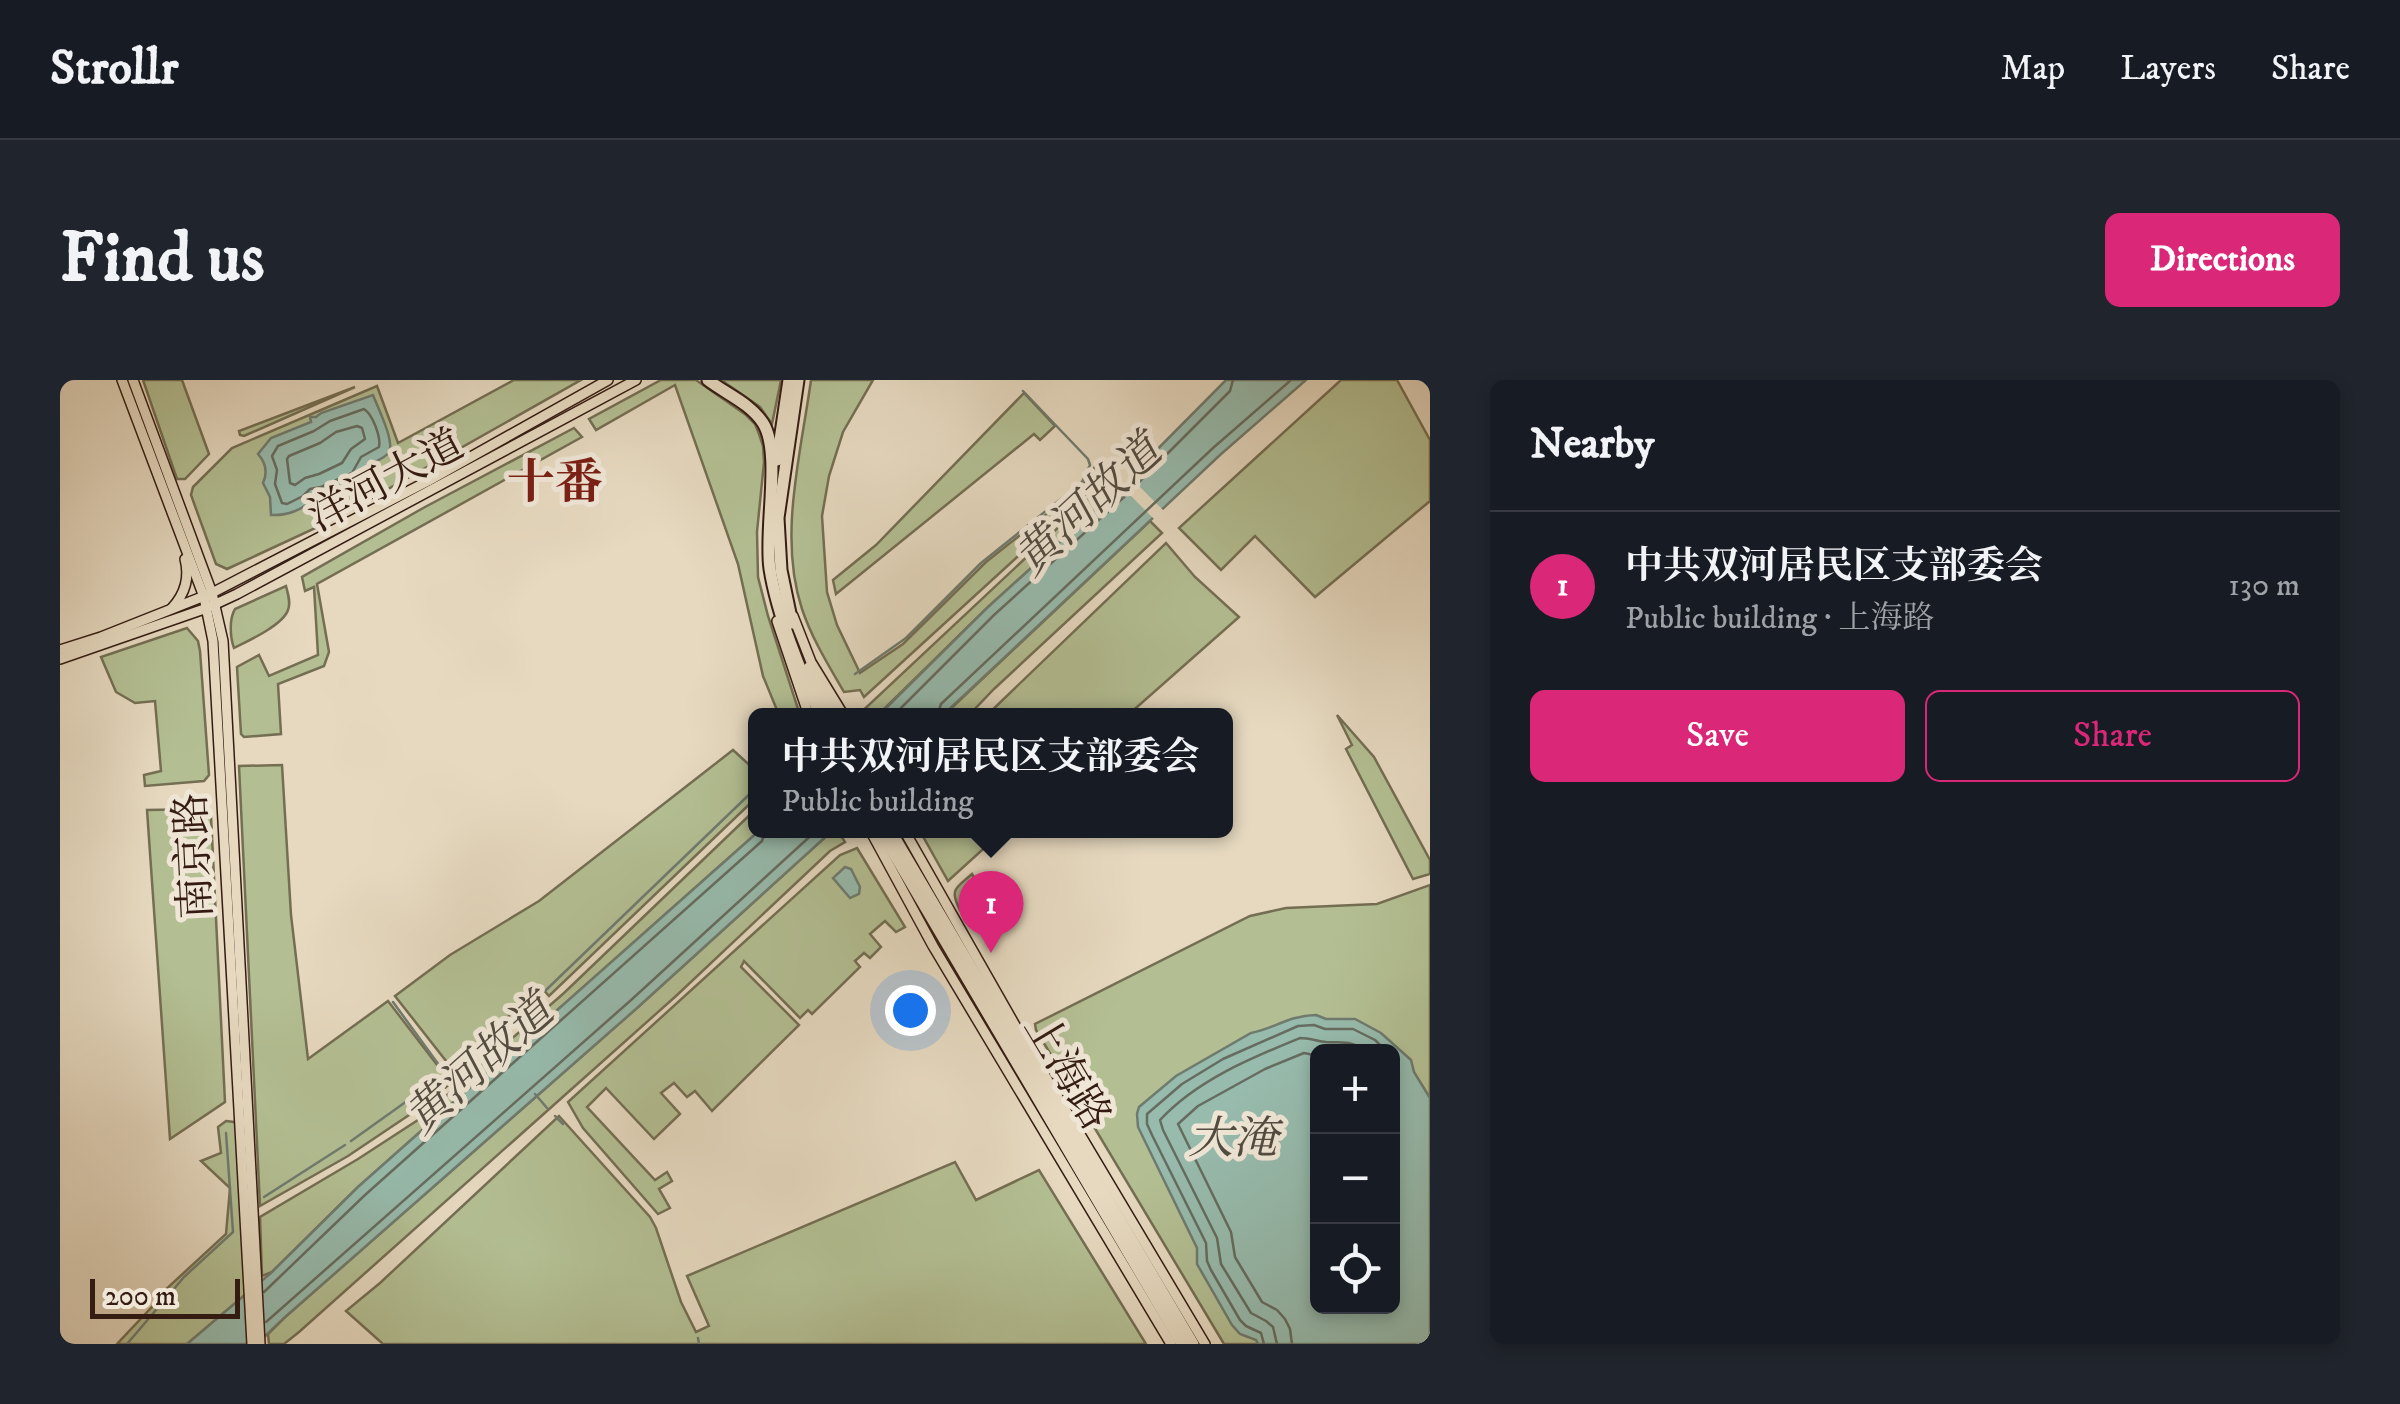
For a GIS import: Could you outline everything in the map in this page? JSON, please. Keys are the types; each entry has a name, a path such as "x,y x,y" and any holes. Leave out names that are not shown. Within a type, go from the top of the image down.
{"highway":[{"path":"708,380 741,401 764,424 769,436 772,458 768,517 787,633 821,706"},
{"path":"768,517 789,380"},
{"path":"775,570 778,518 798,380"},
{"name":"上海路","path":"884,838 1182,1344"},
{"name":"上海路","path":"884,838 1193,1344"}],"main road":[{"name":"南京路","path":"122,380 210,600"},
{"name":"南京路","path":"133,380 210,600 252,1286 252,1344"},
{"name":"洋河大道","path":"210,600 608,380"},
{"name":"洋河大道","path":"210,600 292,566 636,380"},
{"path":"163,490 187,572 185,590 170,610"},
{"path":"775,570 814,668 821,706"},
{"path":"60,650 170,610 210,600"},
{"path":"60,659 210,600"},
{"name":"上海路","path":"883,838 942,962 1171,1344"},
{"name":"上海路","path":"909,838 1205,1344"},
{"name":"南京路","path":"252,1286 260,1344"}],"shaded area":[{"path":"143,380 182,380 209,454 185,479 177,479"},
{"path":"514,380 581,380 335,519 227,569 216,564 191,495 193,487 232,448 377,386 398,443"},
{"path":"661,380 696,380 755,424 764,462 757,532 758,577 798,708 776,708 763,676 738,564 675,385 596,430 589,419"},
{"path":"721,380 781,380 772,424 760,407"},
{"path":"811,380 873,380 843,432 822,516 827,592 837,625 860,673 903,644 986,562 1081,487 1097,464 1105,472 1096,485 864,697 860,690 844,692 811,631 795,581 794,495"},
{"path":"1341,380 1397,380 1430,440 1430,501 1315,597 1255,536 1221,570 1179,528"},
{"path":"355,387 244,436 240,435 239,431"},
{"path":"1024,393 1055,426 1040,440 1034,434 836,594 833,580 876,545"},
{"path":"574,428 582,437 317,584 329,652 324,666 278,684 281,734 241,734 237,667 259,655 269,676 318,655 314,587 305,591 302,577"},
{"path":"1112,477 1121,486 987,608 885,708 866,708"},
{"path":"1150,521 1162,533 976,708 951,708"},
{"path":"1166,543 1195,577 1239,617 1136,708 994,708"},
{"path":"286,586 289,604 285,616 234,648 231,628 235,609"},
{"path":"187,628 198,641 200,651 209,775 204,781 145,786 144,775 161,771 155,701 135,703 116,692 101,657"},
{"path":"1337,715 1374,757 1430,860 1430,874 1413,879 1346,749 1352,745"},
{"path":"733,750 748,764 748,806 549,996 542,988 450,1066 395,996 450,955 539,901"},
{"path":"282,765 291,915 308,1059 388,1001 451,1083 348,1156 260,1206 239,766"},
{"path":"208,809 225,1102 170,1139 147,810"},
{"path":"748,817 748,838 751,838 358,1187 272,1272 262,1276 260,1217 421,1118 564,993"},
{"path":"824,838 842,838 845,842 830,851 676,996 299,1332 284,1344 269,1344 268,1334 284,1318"},
{"path":"924,838 995,838 948,881"},
{"path":"857,848 905,927 896,932 885,921 870,934 881,947 870,958 864,953 855,961 860,967 812,1014 808,1010 800,1018 744,961 741,967 799,1025 712,1111 695,1091 687,1097 674,1083 661,1093 680,1114 654,1139 606,1088 587,1107 655,1180 667,1172 672,1181 659,1189 670,1208 658,1214 583,1128 568,1102 840,855"},
{"path":"972,874 985,895 960,910 956,889"},
{"path":"1430,885 1430,1344 1224,1344 1036,1030 1035,1024 1250,916 1286,908 1377,904"},
{"path":"559,1116 650,1217 696,1332 709,1326 687,1276 955,1162 976,1200 1039,1170 1146,1344 383,1344 346,1311"},
{"path":"226,1121 237,1125 246,1294 187,1344 117,1344 163,1292 226,1234 230,1188 201,1161 221,1153 218,1127"}],"water":[{"path":"1226,380 1306,380 1220,455 950,708 886,708 987,608 1116,491"},
{"path":"373,395 390,440 387,454 368,465 362,478 324,497 315,497 294,511 271,515 270,497 263,483 265,468 258,454 271,438 311,422 310,417"},
{"path":"751,838 824,838 257,1344 187,1344 272,1272 358,1187"},
{"path":"845,867 851,869 860,887 859,894 850,898 833,878"},
{"name":"大淹","path":"1316,1015 1355,1019 1393,1044 1310,1044 1310,1314 1400,1314 1400,1050 1411,1060 1430,1098 1430,1344 1258,1344 1232,1325 1197,1264 1197,1248 1138,1127 1139,1107 1176,1076 1251,1033"}],"pier":[{"path":"1126,473 1166,513 1157,522 1117,482"}],"waterway":[{"name":"黄河故道","path":"855,674 906,638 981,563 1082,482 1090,465 1088,459 1023,391"},
{"name":"黄河故道","path":"545,991 748,796"},
{"name":"黄河故道","path":"351,1141 450,1074 540,996"},
{"name":"黄河故道","path":"393,1002 447,1076"},
{"path":"535,1094 547,1108"},
{"path":"555,1116 563,1124"},
{"path":"127,1344 184,1277 233,1232 226,1133"},
{"path":"264,1197 345,1145"},
{"path":"698,1338 699,1344"}],"place":[{"name":"中共双河居民区支部委会","path":"991,953"}],"district":[{"name":"十番","path":"555,481"}]}
